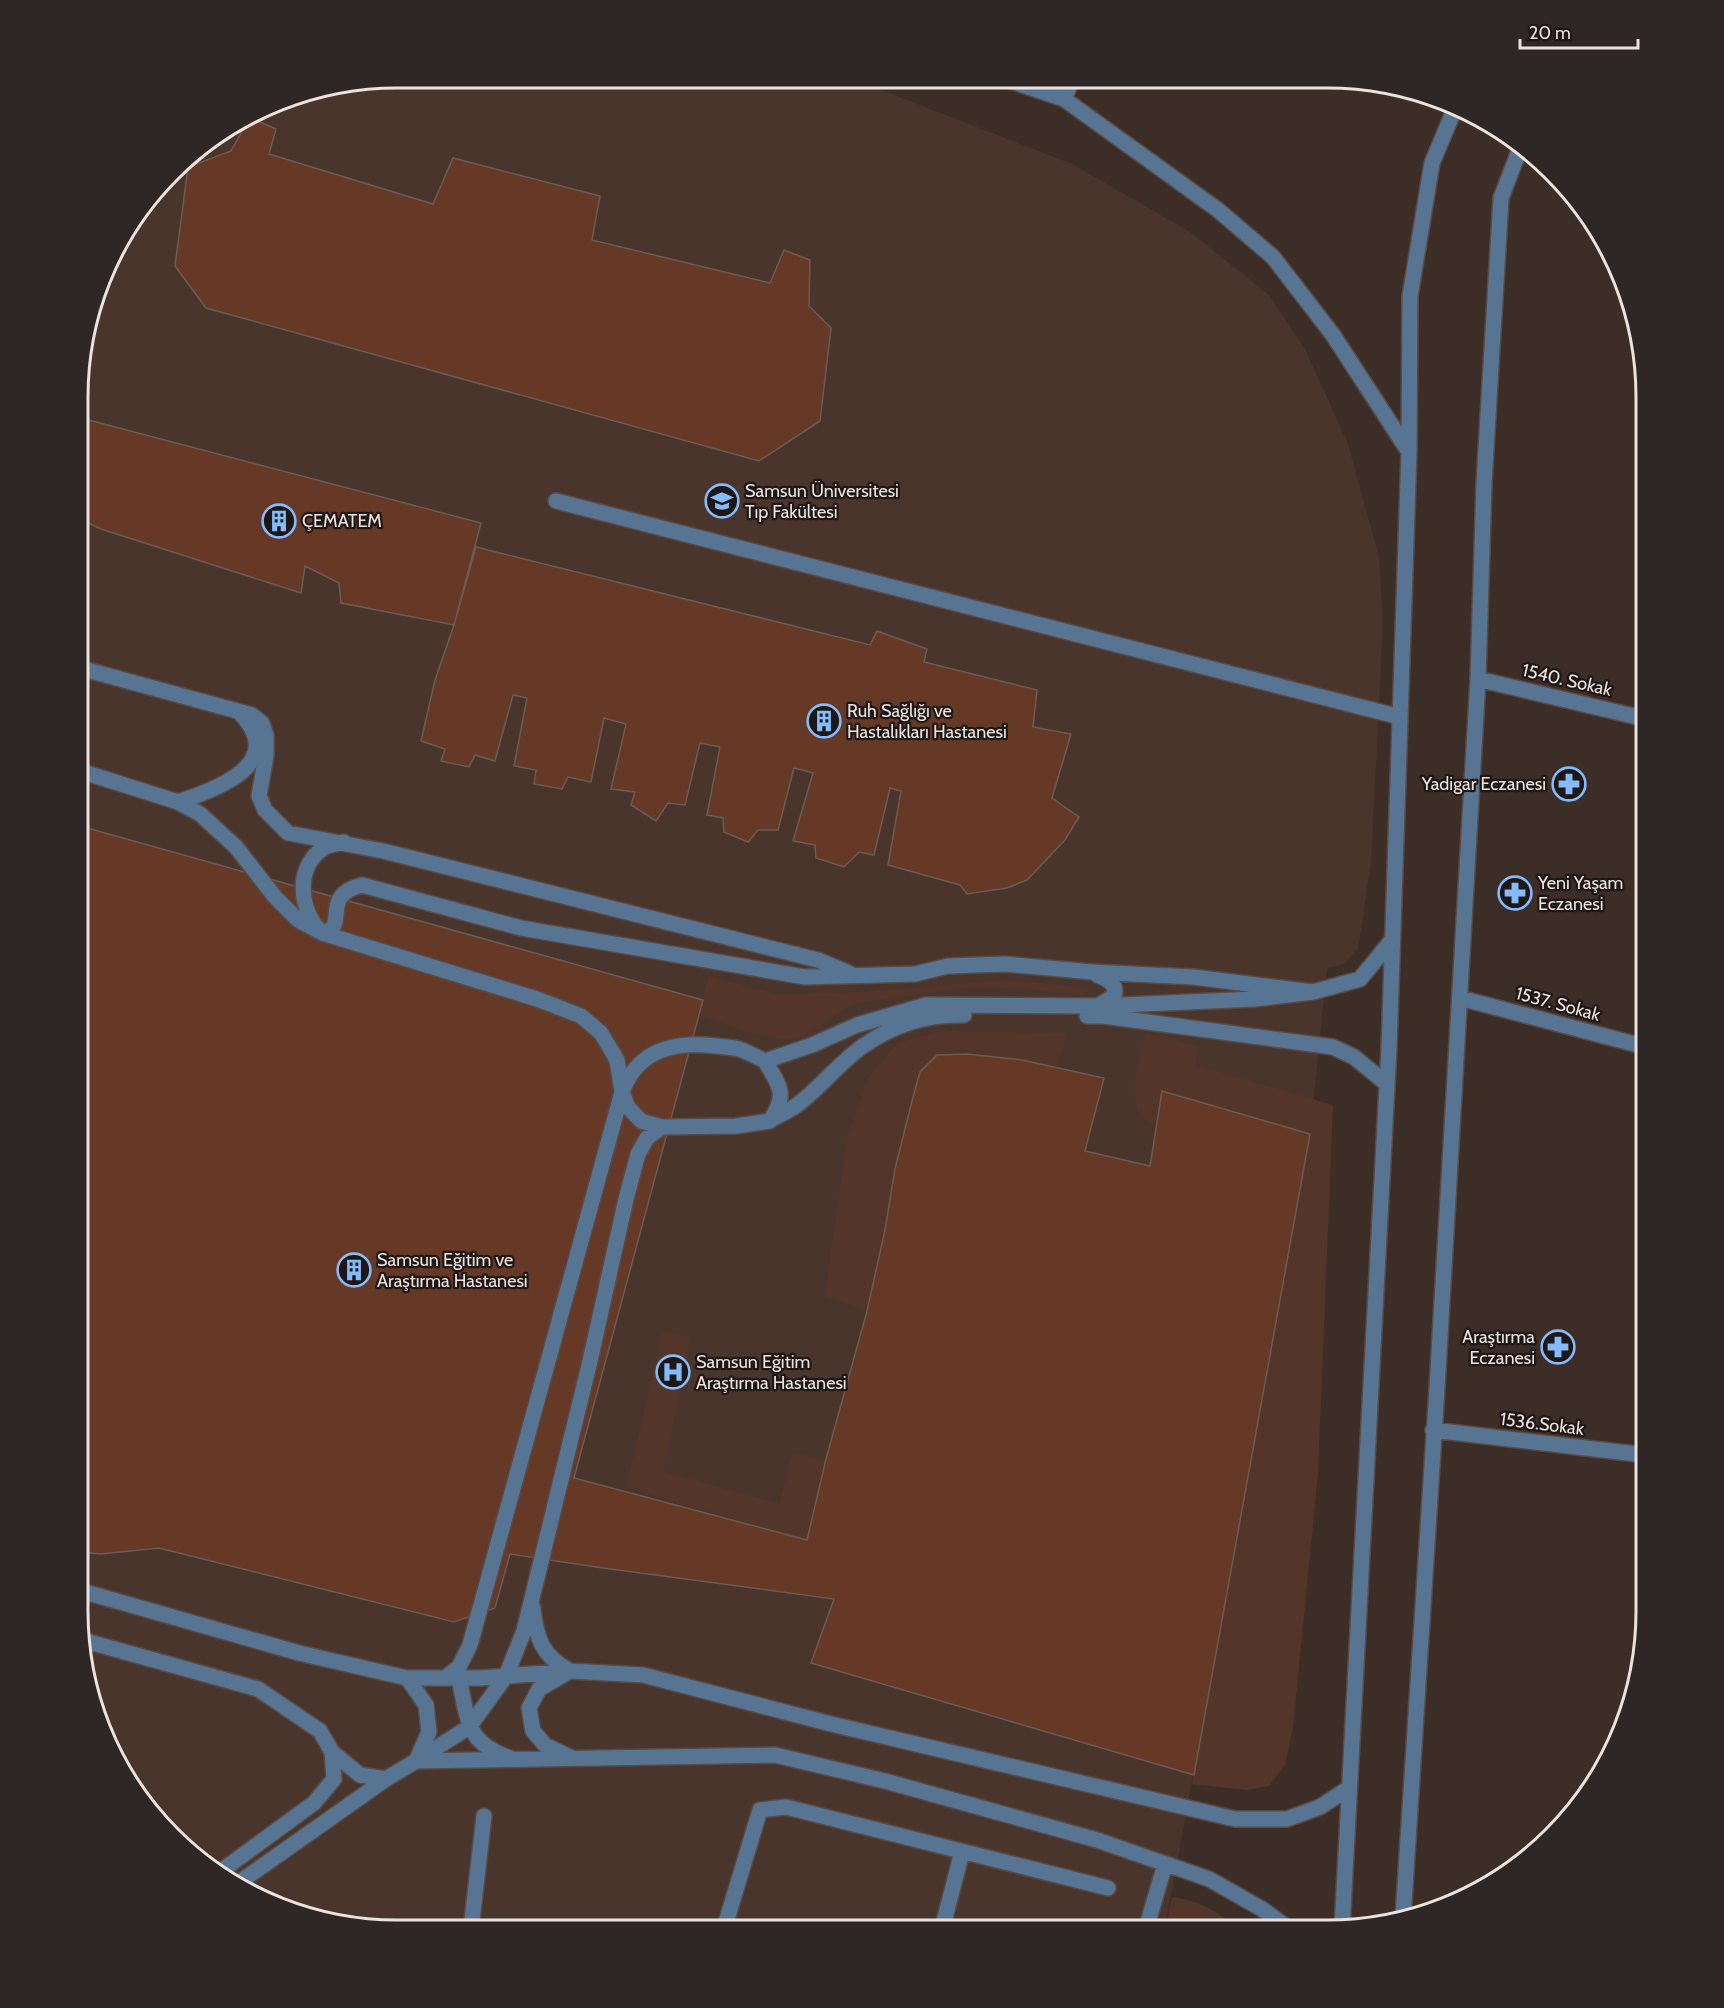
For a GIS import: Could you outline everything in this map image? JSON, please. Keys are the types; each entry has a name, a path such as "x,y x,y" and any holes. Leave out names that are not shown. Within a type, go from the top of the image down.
{"street":[{"path":"1032,88 1064,99 1218,210 1273,257 1333,335 1409,452"},
{"path":"1064,99 1069,88"},
{"path":"1342,1919 1387,1084 1409,452 1410,296 1432,163 1452,115"},
{"path":"1404,1910 1460,998 1478,679 1484,483 1501,198 1518,155"},
{"path":"556,501 1400,717"},
{"path":"88,670 252,715 262,723 266,735 266,756 259,796 265,810 288,833 344,842 818,960 852,975"},
{"name":"1540. Sokak","path":"1478,679 1636,717"},
{"path":"178,802 221,787 242,772 256,754 255,734 247,720 238,711"},
{"path":"88,774 178,802 200,814 237,847 275,897 298,920 322,933 537,999 581,1016 601,1033 617,1060 621,1092 628,1107 642,1121 662,1127 736,1126 770,1121 796,1106 862,1046 915,1019 949,1015 1103,1016 1333,1047 1354,1057 1387,1084"},
{"path":"322,933 313,923 306,909 302,887 307,864 323,848 344,842"},
{"path":"322,933 334,927 336,904 341,894 362,885 521,928 805,977 915,974 948,966 1005,964 1092,972 1193,977 1313,992"},
{"path":"765,1061 813,1045 857,1025 926,1005 1098,1006 1255,999 1313,992 1360,979 1392,940"},
{"path":"1092,972 1114,984 1116,990 1114,996 1098,1006"},
{"name":"1537. Sokak","path":"1460,998 1636,1044"},
{"path":"517,1761 498,1754 481,1743 469,1727 455,1674 470,1645 627,1076 639,1063 656,1053 680,1044 703,1044 739,1049 765,1061 780,1088 780,1105 770,1121"},
{"path":"244,1879 386,1779 469,1727 506,1676 524,1631 638,1154 647,1138 662,1127"},
{"name":"1536.Sokak","path":"1433,1430 1636,1454"},
{"path":"88,1593 299,1653 407,1678 455,1674 506,1676 570,1671 643,1675 843,1727 1235,1819 1287,1819 1320,1808 1349,1788"},
{"path":"532,1598 540,1644 557,1664 570,1671"},
{"path":"90,1642 258,1689 320,1731 332,1752 360,1775 386,1779"},
{"path":"570,1671 539,1689 529,1708 533,1731 544,1745 574,1759"},
{"path":"407,1678 426,1706 429,1732 416,1761"},
{"path":"226,1867 314,1803 334,1779 332,1752"},
{"path":"416,1761 775,1755 885,1780 1097,1840 1209,1879 1262,1909 1276,1920"},
{"path":"727,1920 760,1810 786,1807 1108,1888"},
{"path":"472,1920 484,1816"},
{"path":"944,1920 962,1852"},
{"path":"1149,1920 1165,1864"}],"shaded area":[{"path":"398,88 876,88 1072,164 1190,232 1269,295 1305,349 1348,444 1379,557 1383,623 1371,864 1358,949 1345,963 1327,969 1310,1134 1167,1920 378,1919 338,1914 279,1896 243,1878 210,1856 165,1814 141,1782 120,1747 105,1710 94,1670 88,1610 88,398 94,338 105,298 120,261 152,210 194,165 243,130 279,112 338,94"},
{"path":"708,976 778,994 859,992 1004,980 1087,987 1090,991 1083,995 1021,989 974,988 872,1000 849,1007 798,1038 777,1039 699,1015"},
{"path":"941,1031 1068,1033 1057,1067 997,1057 938,1055 920,1072 867,1311 825,1296 847,1137 868,1078 897,1043"},
{"path":"1145,1033 1198,1046 1196,1065 1333,1105 1318,1473 1293,1728 1285,1765 1269,1786 1247,1790 1192,1784 1310,1134 1163,1091 1158,1125 1145,1121 1137,1109 1134,1086"},
{"path":"663,1331 691,1337 663,1471 779,1504 793,1453 826,1459 807,1540 626,1488"},
{"path":"1172,1897 1207,1907 1226,1920 1167,1920"}],"building":[{"path":"258,121 276,129 269,154 433,204 453,158 600,196 592,240 770,283 784,250 810,260 809,306 831,328 820,421 759,461 206,308 175,266 187,171 195,165 231,151 242,130"},
{"name":"ÇEMATEM","path":"88,420 481,523 454,625 341,603 339,583 305,566 301,593 101,529 88,523"},
{"name":"Ruh Sağlığı ve Hastalıkları Hastanesi","path":"476,547 870,645 877,631 927,649 924,662 1037,690 1033,727 1071,734 1052,798 1079,817 1065,840 1027,880 1007,888 967,894 960,885 888,865 901,791 890,788 874,855 859,852 844,867 816,858 815,845 793,841 813,773 794,768 778,830 758,830 748,842 724,832 723,818 707,815 720,747 700,743 685,805 668,803 656,821 631,805 635,792 611,789 626,724 604,718 591,782 568,777 562,789 534,784 536,770 514,766 527,698 513,695 495,761 475,755 469,767 441,761 445,749 421,741 435,680 454,625"},
{"name":"Samsun Eğitim ve Araştırma Hastanesi","path":"88,828 703,1000 574,1478 807,1540 826,1459 867,1311 885,1230 895,1169 912,1101 920,1072 937,1055 967,1054 1022,1060 1104,1078 1085,1151 1150,1166 1162,1091 1310,1134 1194,1775 811,1663 834,1599 510,1554 495,1608 454,1622 159,1548 101,1554 88,1553"}],"place":[{"name":"Samsun Üniversitesi Tıp Fakültesi","path":"722,501"},
{"name":"ÇEMATEM","path":"279,521"},
{"name":"Ruh Sağlığı ve Hastalıkları Hastanesi","path":"824,721"},
{"name":"Yadigar Eczanesi","path":"1569,784"},
{"name":"Yeni Yaşam Eczanesi","path":"1515,893"},
{"name":"Samsun Eğitim ve Araştırma Hastanesi","path":"354,1270"},
{"name":"Araştırma Eczanesi","path":"1558,1347"},
{"name":"Samsun Eğitim Araştırma Hastanesi","path":"673,1372"}]}
